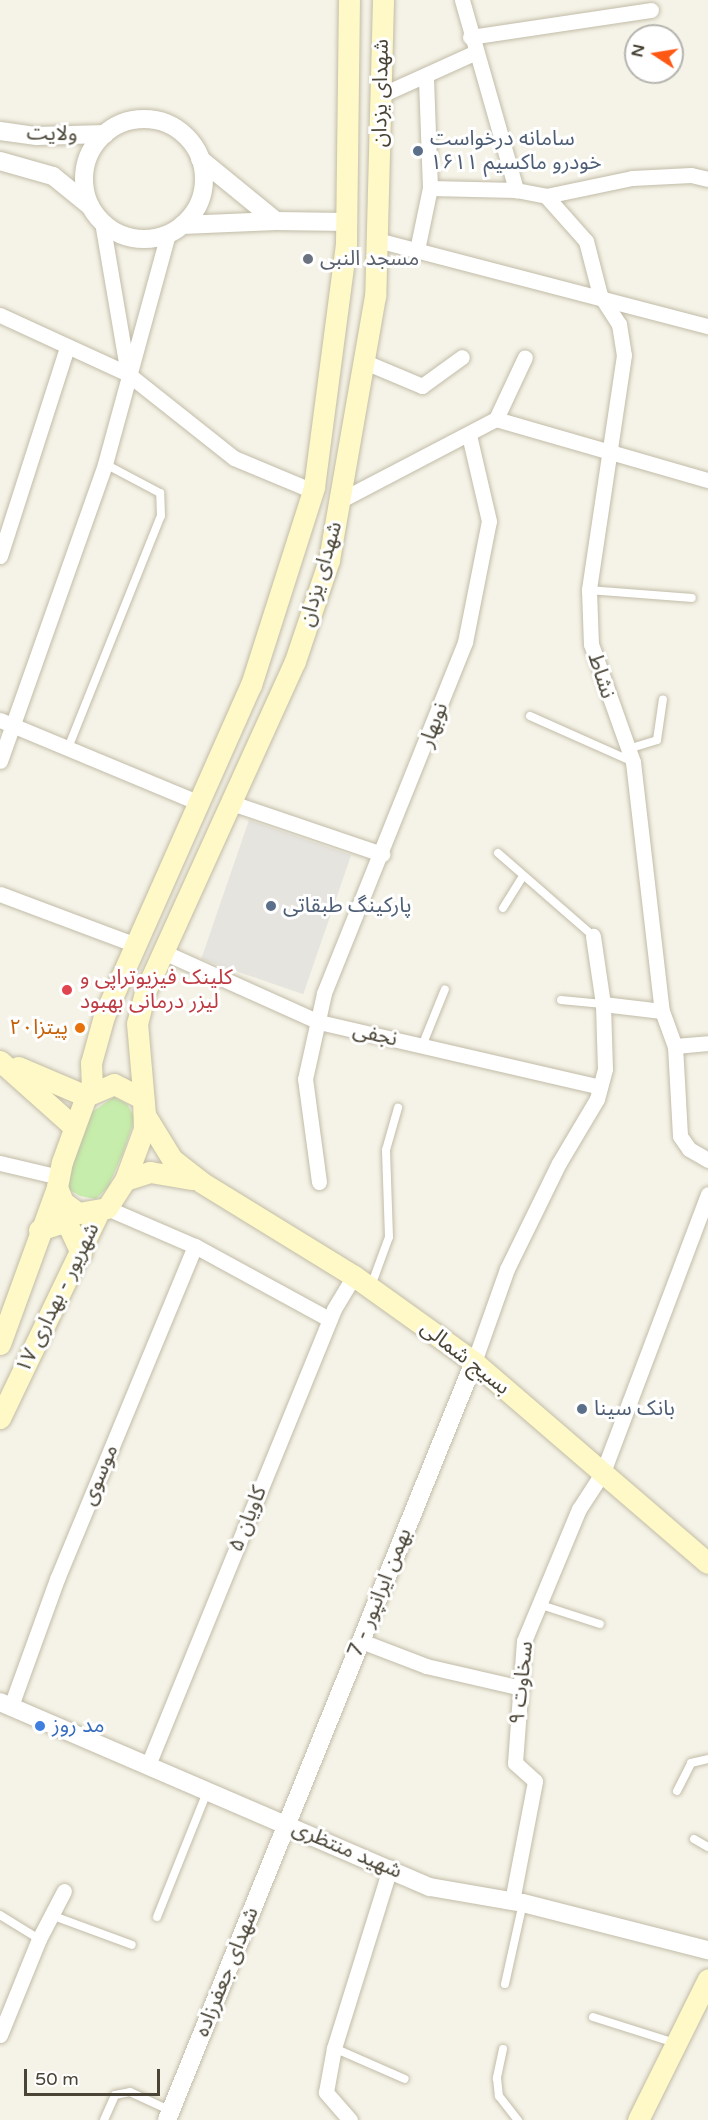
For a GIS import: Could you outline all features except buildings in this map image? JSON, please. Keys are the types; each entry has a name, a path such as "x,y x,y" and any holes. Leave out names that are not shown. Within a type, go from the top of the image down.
{"main road":[{"name":"شهدای یزدان","path":"89,1093 91,1063 98,1037 134,944 242,705 263,650 313,491 338,328 346,222 349,0"},
{"name":"شهدای یزدان","path":"146,1115 137,1023 160,951 295,661 329,560 375,296 384,0"},
{"path":"263,650 275,664 295,661"},
{"path":"242,705 259,705 267,722"},
{"path":"0,1061 89,1093 74,1127 58,1182 0,1344"},
{"path":"0,1061 74,1127"},
{"name":"بسیج شمالی","path":"89,1093 114,1084 128,1088 143,1099 146,1115 172,1159 201,1182 362,1281 474,1362 708,1563"},
{"name":"۱۷ شهریور - بهداری","path":"0,1418 103,1209 125,1180 146,1115"},
{"name":"بسیج شمالی","path":"125,1180 150,1172 172,1172 201,1182"},
{"path":"58,1182 63,1202 78,1213 103,1209"},
{"path":"39,1230 60,1223 68,1225 75,1231 81,1252"},
{"path":"638,2120 708,1979"}],"street":[{"path":"462,0 474,53 516,190"},
{"path":"470,37 651,10"},
{"path":"381,95 474,53"},
{"path":"417,250 430,189 426,76"},
{"path":"129,374 102,222 91,207 85,169 105,134 131,121 161,121 179,130 200,159 276,220"},
{"name":"ولایت","path":"0,130 36,135 105,134"},
{"path":"0,760 16,726 105,464 129,374 175,229 199,203 204,184 200,159"},
{"name":"ولایت","path":"1,164 52,176 91,207"},
{"path":"430,189 516,190 546,196 632,178 691,175 708,179"},
{"name":"نشاط","path":"546,196 586,241 600,295 619,324 624,355 612,450 589,590 591,644 630,755 662,1011 675,1046 680,1136 689,1149 708,1160"},
{"path":"102,222 136,239 175,229 276,220 346,222"},
{"path":"377,240 600,295 708,326"},
{"path":"0,315 129,374 234,458 313,491"},
{"path":"0,556 67,347"},
{"path":"365,362 422,386 462,357"},
{"path":"341,500 496,419 525,357"},
{"path":"496,419 612,450 708,480"},
{"name":"نوبهار","path":"319,1182 305,1079 324,993 382,854 465,642 489,521 469,435"},
{"path":"0,720 197,802"},
{"path":"229,802 382,854"},
{"path":"0,894 134,944"},
{"path":"474,1362 507,1269 600,1087 605,1069 603,1004 593,936"},
{"name":"نجفی","path":"160,951 319,1022 600,1087"},
{"path":"603,1004 662,1011"},
{"path":"675,1046 708,1043"},
{"path":"0,1163 58,1182"},
{"name":"سخاوت ۹","path":"517,1902 535,1781 515,1763 524,1641 537,1604 579,1509 603,1472 705,1215 708,1194"},
{"path":"103,1209 195,1246 329,1319"},
{"name":"موسوی","path":"5,1704 195,1246"},
{"name":"کاویان ۵","path":"148,1765 329,1319 362,1281"},
{"name":"بهمن ایرانپور - 7","path":"286,1824 474,1362"},
{"path":"361,1641 426,1666 521,1688"},
{"name":"شهید منتظری","path":"5,1704 430,1887 517,1902 708,1950"},
{"name":"شهدای جعفرزاده","path":"169,2115 286,1824"},
{"path":"350,2120 326,2092 334,2048 390,1868"},
{"path":"0,2035 39,1939 64,1891"}],"lane":[{"path":"68,748 161,516 160,493 105,464"},
{"path":"589,590 692,598"},
{"path":"530,716 630,755 657,740 663,699"},
{"path":"498,854 593,936"},
{"path":"503,908 523,876"},
{"path":"422,1046 446,989"},
{"path":"561,1000 603,1004"},
{"path":"362,1281 389,1237 386,1150 398,1108"},
{"path":"537,1604 600,1624"},
{"path":"677,1791 691,1763 708,1759"},
{"path":"157,1917 208,1790"},
{"path":"694,1839 708,1847"},
{"path":"505,1984 517,1902"},
{"path":"0,1915 39,1939"},
{"path":"51,1915 132,1945"},
{"path":"593,2017 676,2044"},
{"path":"334,2048 405,2079"},
{"path":"503,2049 497,2078 499,2096 518,2120"},
{"path":"104,2120 115,2095 130,2092 169,2115"}],"green space":[{"path":"114,1097 127,1104 135,1118 123,1153 108,1187 96,1199 80,1196 68,1189 69,1174 89,1114"}],"shaded area":[{"name":"پارکینگ طبقاتی","path":"249,820 351,855 303,994 201,959"}],"place":[{"name":"سامانه درخواست خودرو ماکسیم ۱۶۱۱","path":"418,151"},
{"name":"مسجد النبی","path":"308,259"},
{"name":"پارکینگ طبقاتی","path":"271,906"},
{"name":"کلینک فیزیوتراپی و لیزر درمانی بهبود","path":"67,990"},
{"name":"پیتزا۲۰","path":"80,1028"},
{"name":"بانک سینا","path":"582,1409"},
{"name":"مد روز","path":"40,1726"}]}
